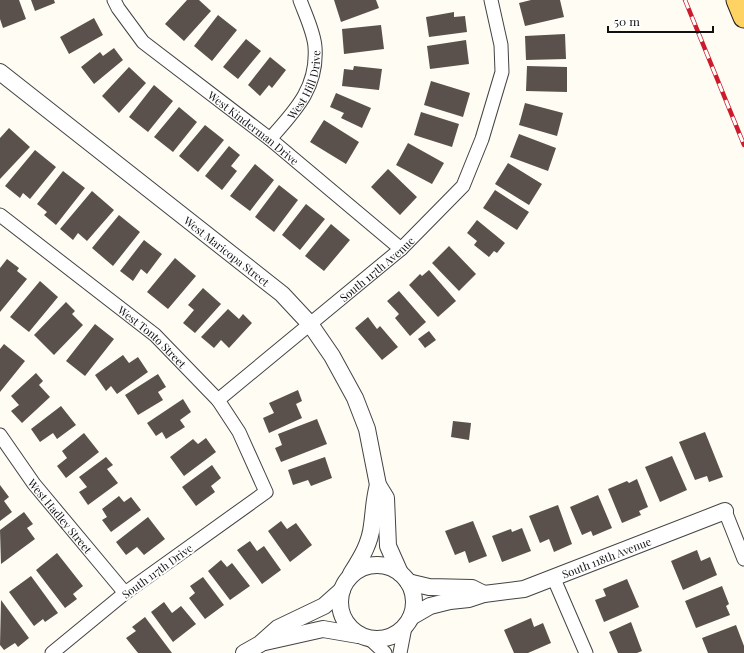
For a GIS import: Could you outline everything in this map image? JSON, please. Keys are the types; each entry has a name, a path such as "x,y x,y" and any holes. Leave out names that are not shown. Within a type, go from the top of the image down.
{"main road":[{"path":"737,0 744,17"}],"street":[{"name":"West Kinderman Drive","path":"114,0 118,8 143,42 270,139 402,249"},
{"name":"West Hill Drive","path":"270,139 293,113 307,93 314,70 315,46 300,0"},
{"name":"South 117th Avenue","path":"218,400 402,249 463,186 494,105 502,72 501,44 491,0"},
{"name":"West Maricopa Street","path":"0,72 282,294 310,324 332,356 355,398 367,428 378,485 386,498 388,546 404,578"},
{"name":"West Tonto Street","path":"0,215 155,335 218,400 239,432 266,492"},
{"name":"West Hadley Street","path":"0,435 34,484 125,593"},
{"name":"West Maricopa Street","path":"345,584 365,551 369,540 374,499 378,485"},
{"name":"South 117th Drive","path":"52,653 125,593 266,492"},
{"path":"725,511 744,559"},
{"name":"South 118th Avenue","path":"408,622 439,603 469,599 484,594 524,589 554,579 725,511"},
{"path":"244,653 260,644 278,628 324,606 357,571 368,566 379,565 390,567 404,578 413,593 414,605 400,653"},
{"name":"South 118th Avenue","path":"404,578 429,587 472,588 484,594"},
{"path":"554,579 586,653"},
{"path":"345,584 341,611 345,621 352,629 385,653"},
{"path":"260,644 323,629 383,639 395,635 408,622"}],"building":[{"path":"0,0 19,0 26,19 3,28 0,19"},
{"path":"31,0 54,0 55,3 35,11"},
{"path":"187,0 199,0 211,11 184,41 165,24"},
{"path":"334,0 376,0 379,8 341,22"},
{"path":"531,0 560,0 564,17 525,26 519,3"},
{"path":"454,12 454,17 465,16 467,32 429,37 426,17"},
{"path":"218,15 237,30 212,61 194,46"},
{"path":"94,18 103,35 69,54 60,37"},
{"path":"381,25 384,49 344,54 342,29"},
{"path":"565,34 566,59 526,60 525,36"},
{"path":"246,39 261,51 238,79 223,67"},
{"path":"466,40 469,64 430,69 427,46"},
{"path":"114,48 123,60 94,84 81,67 100,52 103,56"},
{"path":"270,57 286,70 272,88 269,85 260,96 248,85"},
{"path":"354,66 382,69 379,90 342,86 344,69 353,70"},
{"path":"527,66 567,67 567,92 526,91"},
{"path":"129,67 146,83 119,113 102,96"},
{"path":"431,81 470,93 463,117 424,105"},
{"path":"154,85 173,101 148,132 129,117"},
{"path":"336,93 371,108 362,128 341,118 344,113 330,107"},
{"path":"525,103 563,113 557,136 519,125"},
{"path":"179,107 197,122 173,152 154,137"},
{"path":"421,112 459,124 452,147 414,135"},
{"path":"324,120 359,142 346,164 310,142"},
{"path":"205,125 224,140 198,172 179,156"},
{"path":"9,128 30,147 0,179 0,138"},
{"path":"519,134 556,148 548,171 510,157"},
{"path":"408,143 444,163 432,184 396,165"},
{"path":"229,146 240,155 231,166 237,171 222,190 205,176"},
{"path":"35,150 56,167 30,199 23,193 20,198 5,186"},
{"path":"508,163 542,184 529,205 495,184"},
{"path":"255,164 274,180 250,211 230,196"},
{"path":"388,169 417,197 400,215 371,187"},
{"path":"63,171 85,188 56,225 44,215 47,212 37,204"},
{"path":"279,185 298,200 274,232 255,217"},
{"path":"495,190 529,212 517,230 483,208"},
{"path":"92,191 114,210 87,241 78,233 73,240 60,229"},
{"path":"306,204 325,219 300,250 282,235"},
{"path":"119,215 140,232 113,266 92,248"},
{"path":"477,220 505,243 497,253 494,251 489,257 474,245 477,241 467,233"},
{"path":"331,224 350,240 324,271 305,256"},
{"path":"144,240 162,254 147,274 141,269 133,281 120,271"},
{"path":"449,246 476,274 459,291 432,263"},
{"path":"175,258 196,276 168,309 147,292"},
{"path":"7,259 19,268 17,271 27,279 0,312 0,268"},
{"path":"429,270 456,301 438,317 409,285 420,274 422,276"},
{"path":"40,281 58,297 29,332 10,317"},
{"path":"203,288 221,304 195,333 183,323 194,310 188,305"},
{"path":"399,291 426,322 410,336 395,318 399,314 387,301"},
{"path":"66,302 75,311 72,314 83,325 54,355 34,335"},
{"path":"228,309 239,319 243,314 252,323 229,348 221,340 214,348 201,337"},
{"path":"368,317 377,329 380,326 398,347 382,360 355,328"},
{"path":"95,324 114,339 85,376 66,361"},
{"path":"429,331 436,340 425,348 418,339"},
{"path":"4,344 25,361 0,392 0,349"},
{"path":"123,355 129,363 138,357 148,372 117,394 111,386 106,391 95,375"},
{"path":"36,373 43,381 39,385 50,397 22,423 11,411 19,405 11,396"},
{"path":"158,374 166,387 158,392 163,400 138,415 125,395"},
{"path":"298,390 302,401 296,404 302,418 269,433 263,418 274,413 269,403"},
{"path":"183,399 191,412 180,420 185,427 166,439 162,432 156,436 147,423"},
{"path":"61,406 76,425 57,439 53,433 40,442 31,429"},
{"path":"317,419 327,444 281,462 275,448 282,445 278,434"},
{"path":"453,421 471,423 469,440 451,437"},
{"path":"705,432 723,477 709,482 707,476 695,480 679,442"},
{"path":"84,433 99,452 66,478 57,466 67,458 62,451"},
{"path":"206,438 216,452 184,476 170,457 193,439 198,444"},
{"path":"672,456 687,490 660,502 645,467"},
{"path":"106,457 113,465 107,469 118,483 88,505 79,492 87,487 79,477"},
{"path":"325,457 332,478 311,486 308,480 293,485 288,470"},
{"path":"212,465 221,478 211,486 215,492 196,506 182,487"},
{"path":"637,479 648,507 639,511 641,515 622,523 608,489 627,481 629,483"},
{"path":"0,485 9,497 4,501 12,512 0,521"},
{"path":"598,495 612,528 593,536 591,531 582,535 570,507"},
{"path":"119,496 124,502 131,497 141,510 111,532 102,520 107,517 102,509"},
{"path":"558,505 572,544 554,552 549,539 540,543 529,516"},
{"path":"24,512 33,524 27,528 35,539 1,564 0,530"},
{"path":"148,517 165,539 144,555 137,547 126,555 116,542"},
{"path":"281,521 287,529 296,523 312,545 290,562 268,531"},
{"path":"473,521 487,556 469,563 465,551 455,555 445,531"},
{"path":"522,528 531,551 502,562 492,536 511,529 512,532"},
{"path":"250,541 257,551 264,546 281,570 262,584 237,550"},
{"path":"697,550 701,561 710,557 717,575 683,590 671,561"},
{"path":"57,553 83,586 73,594 77,599 65,608 36,570"},
{"path":"221,560 227,567 232,563 250,586 230,600 208,571"},
{"path":"31,576 58,613 45,622 43,619 34,626 9,592"},
{"path":"203,577 224,605 205,619 189,598 195,593 190,586"},
{"path":"627,579 639,607 604,622 595,600 606,596 603,589"},
{"path":"722,586 729,604 726,606 730,615 696,628 685,601"},
{"path":"1,600 29,638 18,647 15,643 4,650 0,645"},
{"path":"164,602 172,613 181,606 196,624 173,642 151,612"},
{"path":"145,617 172,653 138,653 126,638 136,631 132,627"},
{"path":"531,618 534,627 543,623 551,643 528,653 514,653 504,630"},
{"path":"631,622 642,651 637,653 618,653 609,632"},
{"path":"736,625 744,646 744,653 708,653 702,638"}],"railway":[{"path":"685,0 744,145"}]}
